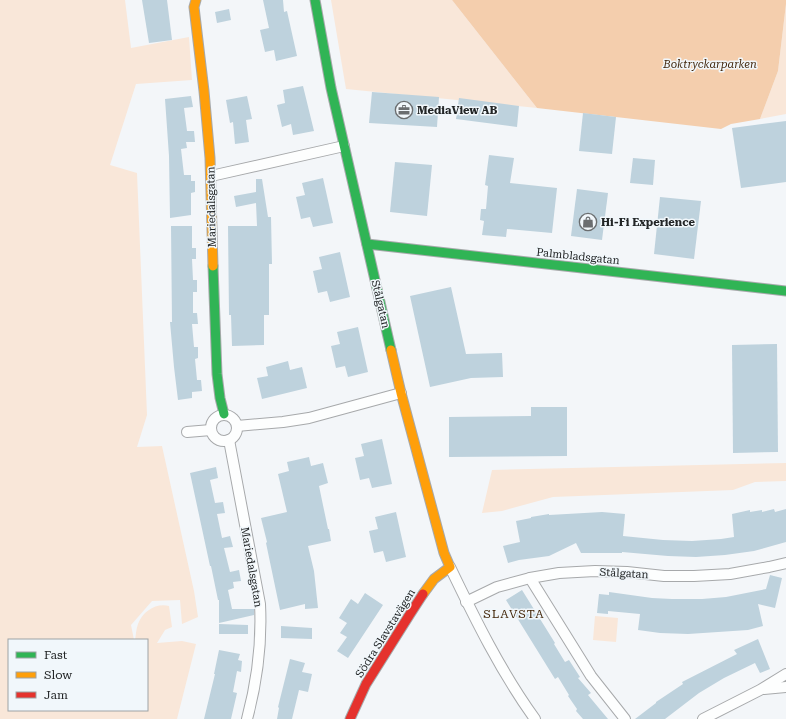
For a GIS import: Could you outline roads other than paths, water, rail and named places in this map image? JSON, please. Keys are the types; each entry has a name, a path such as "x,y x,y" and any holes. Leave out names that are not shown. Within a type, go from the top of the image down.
{"street":[{"name":"Mariedalsgatan","path":"196,0 194,7 204,91 211,176 212,253 217,374 224,414"},
{"name":"Stålgatan","path":"315,0 331,88 401,393 444,553 466,602 505,673 535,719"},
{"path":"211,176 344,146"},
{"name":"Palmbladsgatan","path":"367,244 786,291"},
{"path":"237,426 309,418 401,393"},
{"path":"224,414 232,417 237,426 237,433 229,440 222,441 218,439 212,434 211,430 213,421 219,415 224,414"},
{"path":"187,432 211,430"},
{"name":"Mariedalsgatan","path":"229,440 260,604 261,627 258,663 247,719"},
{"name":"Stålgatan","path":"466,602 497,587 530,578 559,573 595,571 626,572 664,576 694,576 730,574 769,568 786,563"},
{"name":"Södra Slavstavägen","path":"350,719 366,684 410,614 434,579 450,567"},
{"path":"530,578 590,676 625,719"},
{"path":"703,719 760,690 786,674"},
{"path":"760,690 786,687"}],"place":[{"name":"MediaView AB","path":"404,110"},
{"name":"Hi-Fi Experience","path":"588,222"}],"district":[{"name":"SLAVSTA","path":"514,614"}],"park label":[{"name":"Boktryckarparken","path":"710,64"}]}
